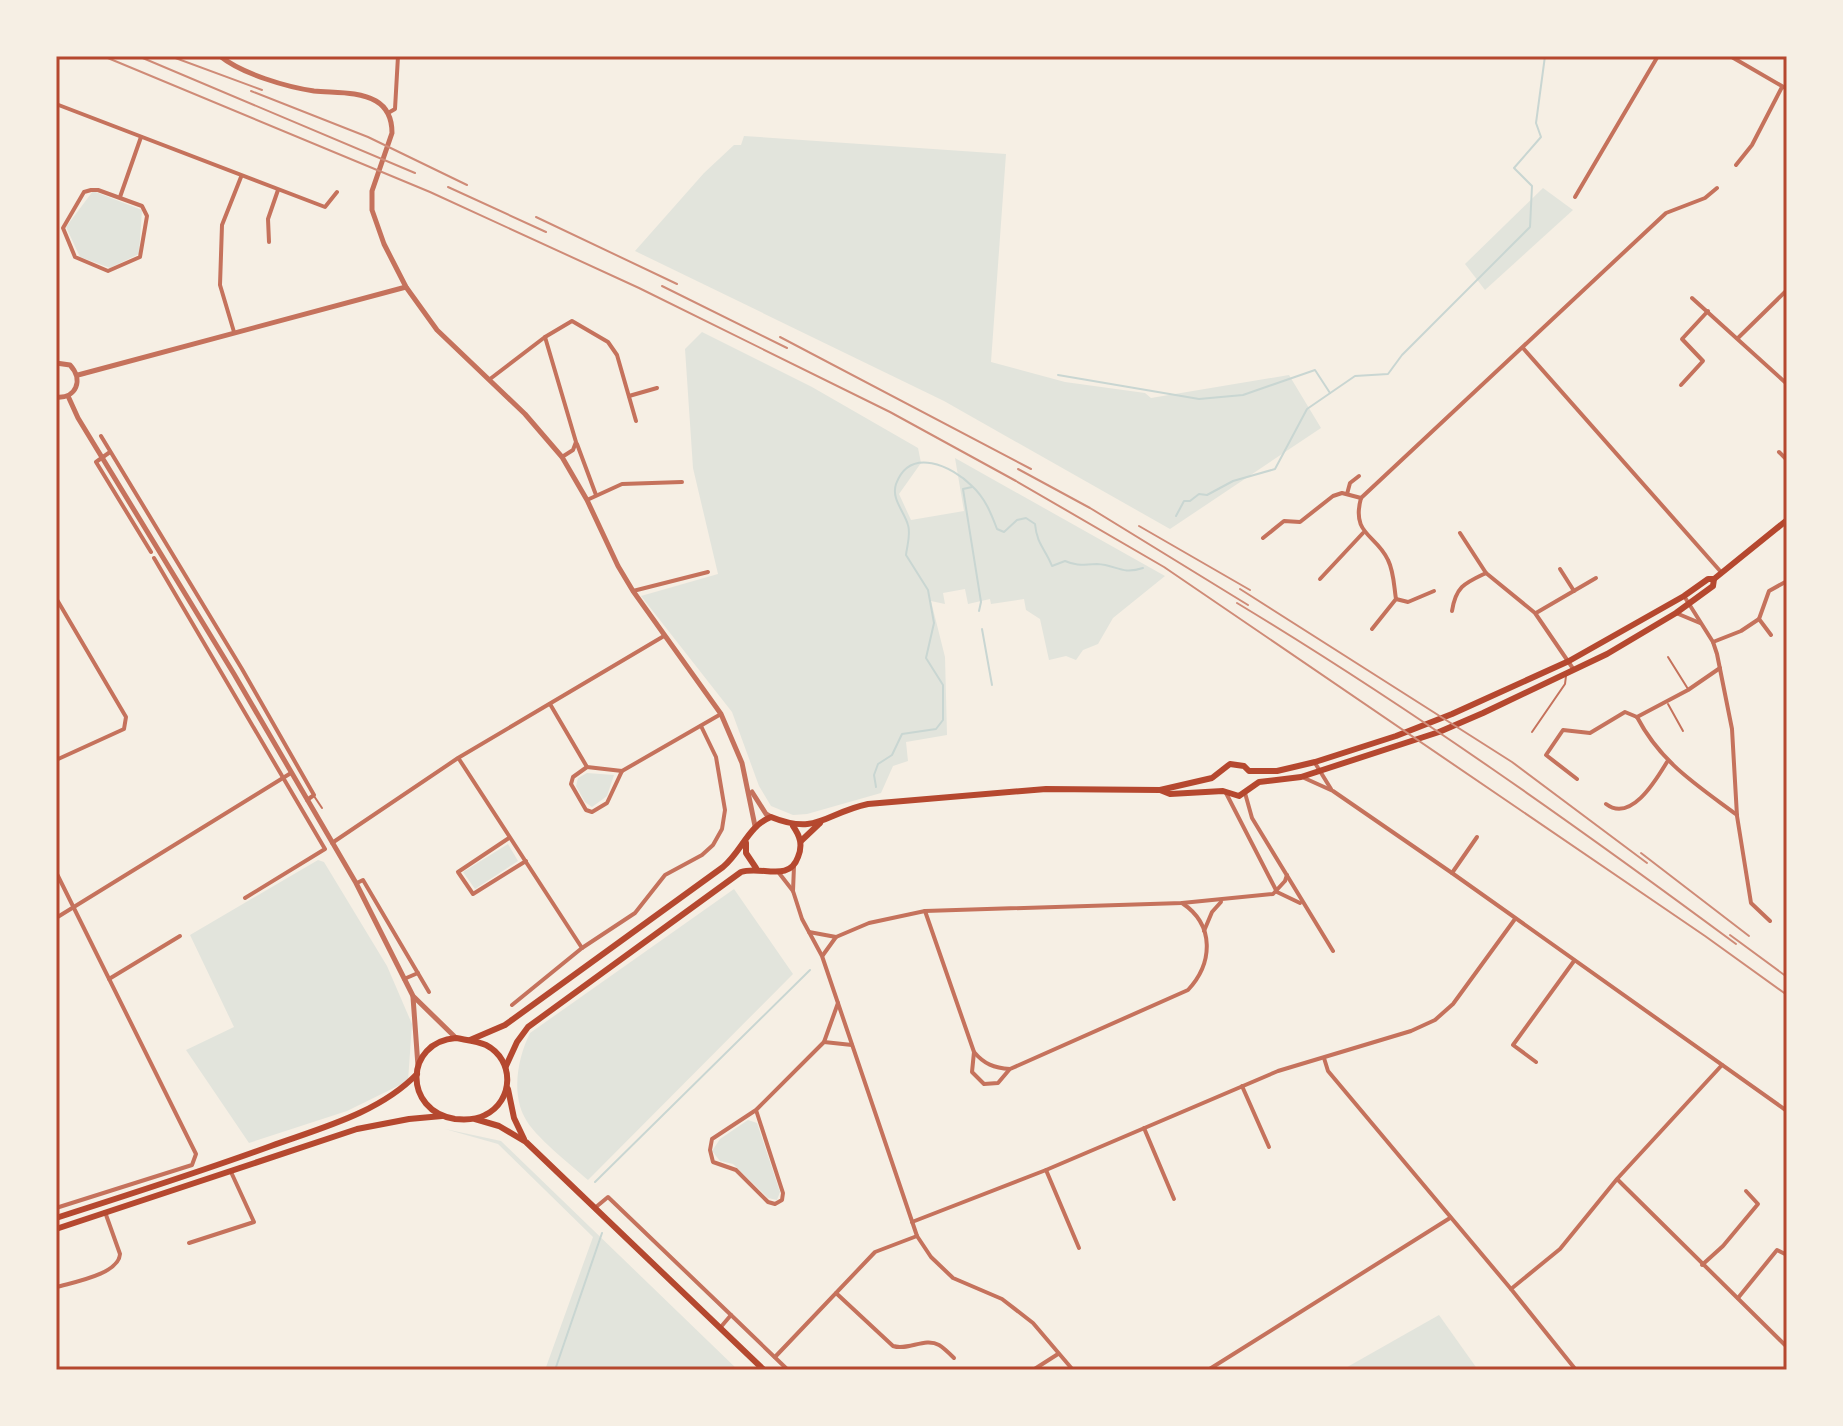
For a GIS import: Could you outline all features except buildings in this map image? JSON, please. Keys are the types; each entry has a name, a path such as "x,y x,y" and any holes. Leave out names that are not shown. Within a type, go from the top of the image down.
{"main road":[{"path":"801,841 820,823 850,808 868,804 1046,789 1160,790 1204,781 1235,764 1249,771 1277,771 1396,736 1569,661 1684,596 1708,579 1722,574 1787,520"},
{"path":"1250,787 1268,780 1301,777 1483,713 1566,675 1690,605 1713,586 1714,579"},
{"path":"1221,771 1219,780 1224,792"},
{"path":"1160,790 1170,794 1224,792 1233,796 1245,793 1250,787 1252,778 1249,771"},
{"path":"470,1040 514,1020 723,867 755,826 771,817 793,826 820,823"},
{"path":"526,1142 514,1118 506,1066 521,1034 741,872 756,868 779,873 794,866 801,841 793,826"},
{"path":"746,840 746,853 756,868"},
{"path":"56,1218 208,1169 365,1110 392,1097 417,1070 426,1052 441,1041 456,1038 470,1040 493,1050 506,1066"},
{"path":"417,1070 418,1089 425,1104 442,1116"},
{"path":"475,1119 493,1110 507,1087"},
{"path":"56,1229 357,1129 442,1116 475,1119 499,1126 526,1142 764,1370"}],"street":[{"path":"220,56 231,64 297,88 374,99 388,113 392,123 391,138 372,191 372,210 384,244 406,287 437,330 525,414 562,457 633,591 721,714 742,763 755,826"},
{"path":"388,113 395,109 398,56"},
{"path":"1575,197 1658,56"},
{"path":"1730,56 1785,88 1752,145 1736,165"},
{"path":"56,104 325,207 337,192"},
{"path":"120,197 141,137"},
{"path":"234,332 220,285 222,225 241,177"},
{"path":"1396,599 1387,558 1363,533 1357,512 1361,498 1666,213 1705,198 1717,188"},
{"path":"98,190 120,197 142,206 145,211 140,257 108,271 79,261 64,236 66,220 84,192 98,190"},
{"path":"269,242 268,219 278,190"},
{"path":"78,375 406,287"},
{"path":"1738,338 1787,290"},
{"path":"1692,298 1787,384"},
{"path":"1681,385 1703,361 1682,339 1708,311"},
{"path":"490,379 545,337 572,321 608,342 617,355 636,421"},
{"path":"545,337 576,442 596,495"},
{"path":"1523,347 1722,574"},
{"path":"56,363 70,365 78,375 77,387 68,396 56,397"},
{"path":"629,396 657,388"},
{"path":"68,396 78,418 104,456 356,883 413,996 456,1038"},
{"path":"101,436 314,795 307,800"},
{"path":"562,457 573,450 576,442"},
{"path":"110,452 96,462 151,552"},
{"path":"1779,452 1787,460"},
{"path":"1347,494 1350,483 1359,476"},
{"path":"587,500 622,484 682,482"},
{"path":"1263,538 1284,521 1300,522 1333,496 1347,494 1361,498"},
{"path":"1320,579 1363,533"},
{"path":"1460,533 1486,573 1535,613 1574,670"},
{"path":"144,542 151,537"},
{"path":"161,552 168,549"},
{"path":"154,558 325,849 245,898"},
{"path":"160,569 167,563"},
{"path":"1560,569 1574,591"},
{"path":"633,591 708,572"},
{"path":"1452,611 1454,596 1461,587 1486,573"},
{"path":"1535,613 1596,578"},
{"path":"1713,642 1741,631 1759,619 1769,591 1787,581"},
{"path":"1396,599 1408,602 1434,591"},
{"path":"1684,596 1713,642 1720,668 1732,729 1737,816 1751,903 1770,921"},
{"path":"56,598 126,717 124,729 56,760"},
{"path":"1372,629 1396,599"},
{"path":"1676,613 1702,624"},
{"path":"1759,619 1771,635"},
{"path":"332,843 458,758 664,636"},
{"path":"1637,717 1688,690 1720,668"},
{"path":"234,674 242,669"},
{"path":"550,704 587,767"},
{"path":"1577,779 1546,755 1563,730 1590,733 1625,712 1637,717 1667,762 1737,816"},
{"path":"622,771 587,767 573,777 571,784 586,810 592,812 607,803 622,771 721,714"},
{"path":"512,1005 582,948 635,913 665,875 702,855 713,845 722,829 725,810 716,757 701,726"},
{"path":"458,758 582,948"},
{"path":"1315,762 1333,791 1787,1111"},
{"path":"1606,804 1617,809 1630,807 1667,762"},
{"path":"56,918 291,773"},
{"path":"1301,777 1333,791"},
{"path":"749,788 771,817"},
{"path":"1224,792 1277,892"},
{"path":"1245,793 1252,818 1333,951"},
{"path":"1452,873 1478,837"},
{"path":"509,838 458,872 473,894 526,861"},
{"path":"793,891 794,866"},
{"path":"56,872 196,1154 192,1165 56,1208"},
{"path":"779,873 793,891 822,956 917,1236 931,1257 953,1278 1002,1299 1033,1323 1073,1370"},
{"path":"1277,892 1287,875"},
{"path":"356,883 363,880 429,992"},
{"path":"822,956 836,937 869,923 925,911 1182,903 1277,892 1303,903"},
{"path":"1204,931 1212,912 1223,900"},
{"path":"974,1052 972,1072 984,1084 998,1083 1010,1069 1188,990 1200,977 1207,956 1204,931 1193,910 1182,903"},
{"path":"925,911 974,1052 982,1062 996,1068 1010,1069"},
{"path":"912,1222 1046,1170 1278,1071 1411,1031 1435,1020 1453,1004 1515,919"},
{"path":"809,932 836,937"},
{"path":"109,979 180,936"},
{"path":"1536,1062 1513,1045 1574,961"},
{"path":"404,979 418,973"},
{"path":"413,996 417,1070"},
{"path":"756,1110 783,1193 782,1200 775,1204 768,1202 736,1170 713,1162 710,1150 712,1139 756,1110 824,1042 838,1003"},
{"path":"824,1042 852,1045"},
{"path":"1324,1058 1328,1071 1576,1370"},
{"path":"1511,1289 1560,1249 1617,1179 1722,1065"},
{"path":"1242,1086 1269,1147"},
{"path":"1144,1128 1174,1199"},
{"path":"1046,1170 1079,1248"},
{"path":"189,1243 254,1222 231,1172"},
{"path":"1617,1179 1787,1347"},
{"path":"1702,1265 1723,1246 1758,1204 1746,1191"},
{"path":"596,1207 608,1197 788,1370"},
{"path":"57,1287 113,1269 120,1261 105,1212"},
{"path":"1208,1370 1450,1218"},
{"path":"775,1357 875,1252 917,1236"},
{"path":"1738,1298 1777,1250 1787,1255"},
{"path":"836,1293 893,1346 899,1348 925,1342 937,1343 954,1358"},
{"path":"720,1328 731,1315"},
{"path":"1033,1370 1059,1353"}],"lane":[{"path":"1668,657 1688,690"},
{"path":"1532,732 1565,684 1566,675"},
{"path":"1667,702 1683,731"},
{"path":"314,795 322,808"}],"shaded area":[{"path":"744,136 1006,154 991,362 1065,382 1145,393 1151,398 1289,375 1321,428 1170,529 944,401 635,251 704,173 734,145 741,145"},
{"path":"1543,188 1573,210 1485,290 1465,264"},
{"path":"93,191 142,210 139,254 110,268 80,257 66,227"},
{"path":"702,332 812,387 918,448 921,463 899,494 911,520 964,511 955,458 1165,576 1113,618 1098,644 1083,650 1076,660 1066,656 1049,660 1040,619 1026,610 1024,599 991,604 990,599 968,604 965,589 943,593 945,604 931,601 945,657 947,735 906,742 908,761 893,766 881,793 807,814 793,815 771,806 759,786 732,712 641,596 718,574 693,468 685,349"},
{"path":"587,773 614,775 607,796 592,807 585,802 576,786 578,778"},
{"path":"508,844 518,861 475,889 463,872"},
{"path":"318,860 324,862 387,966 412,1024 408,1081 347,1111 249,1143 186,1050 234,1027 190,935"},
{"path":"734,889 793,974 588,1180 536,1133 521,1108 518,1075 530,1033"},
{"path":"748,1120 757,1123 780,1192 777,1200 768,1198 733,1164 720,1161 712,1151 720,1139"},
{"path":"445,1129 501,1141 738,1370 545,1370 593,1237 498,1144"},
{"path":"1439,1315 1478,1370 1342,1370"}],"waterway":[{"path":"1176,516 1184,501 1190,501 1199,494 1207,495 1233,481 1275,469 1307,409 1355,376 1388,374 1402,355 1530,227 1532,186 1514,168 1541,137 1536,123 1545,56"},
{"path":"1058,375 1199,399 1243,395 1315,370 1330,393"},
{"path":"876,787 874,775 878,764 892,755 902,734 936,729 943,720 943,685 926,658 934,623 928,590 906,555 909,529 895,495 902,472 911,465 921,463 932,463 954,472 981,496 997,529 1004,532 1017,520 1026,518 1035,524 1039,542 1052,566 1065,561 1124,570 1143,568"},
{"path":"972,487 963,489 981,602 979,611"},
{"path":"982,629 992,685"},
{"path":"595,1182 810,970"},
{"path":"555,1370 602,1233"}],"railway":[{"path":"103,56 430,192 639,288 890,412 1016,481 1164,567 1787,995"},
{"path":"138,56 415,173"},
{"path":"170,56 262,90"},
{"path":"251,91 368,137 467,185"},
{"path":"448,187 546,232"},
{"path":"536,217 677,284"},
{"path":"662,286 787,348"},
{"path":"780,337 1031,469"},
{"path":"1018,469 1090,508 1248,605"},
{"path":"1139,526 1250,590"},
{"path":"1240,589 1512,762 1647,863"},
{"path":"1237,603 1365,683 1490,768 1736,944"},
{"path":"1641,853 1749,936"},
{"path":"1730,935 1787,977"}]}
